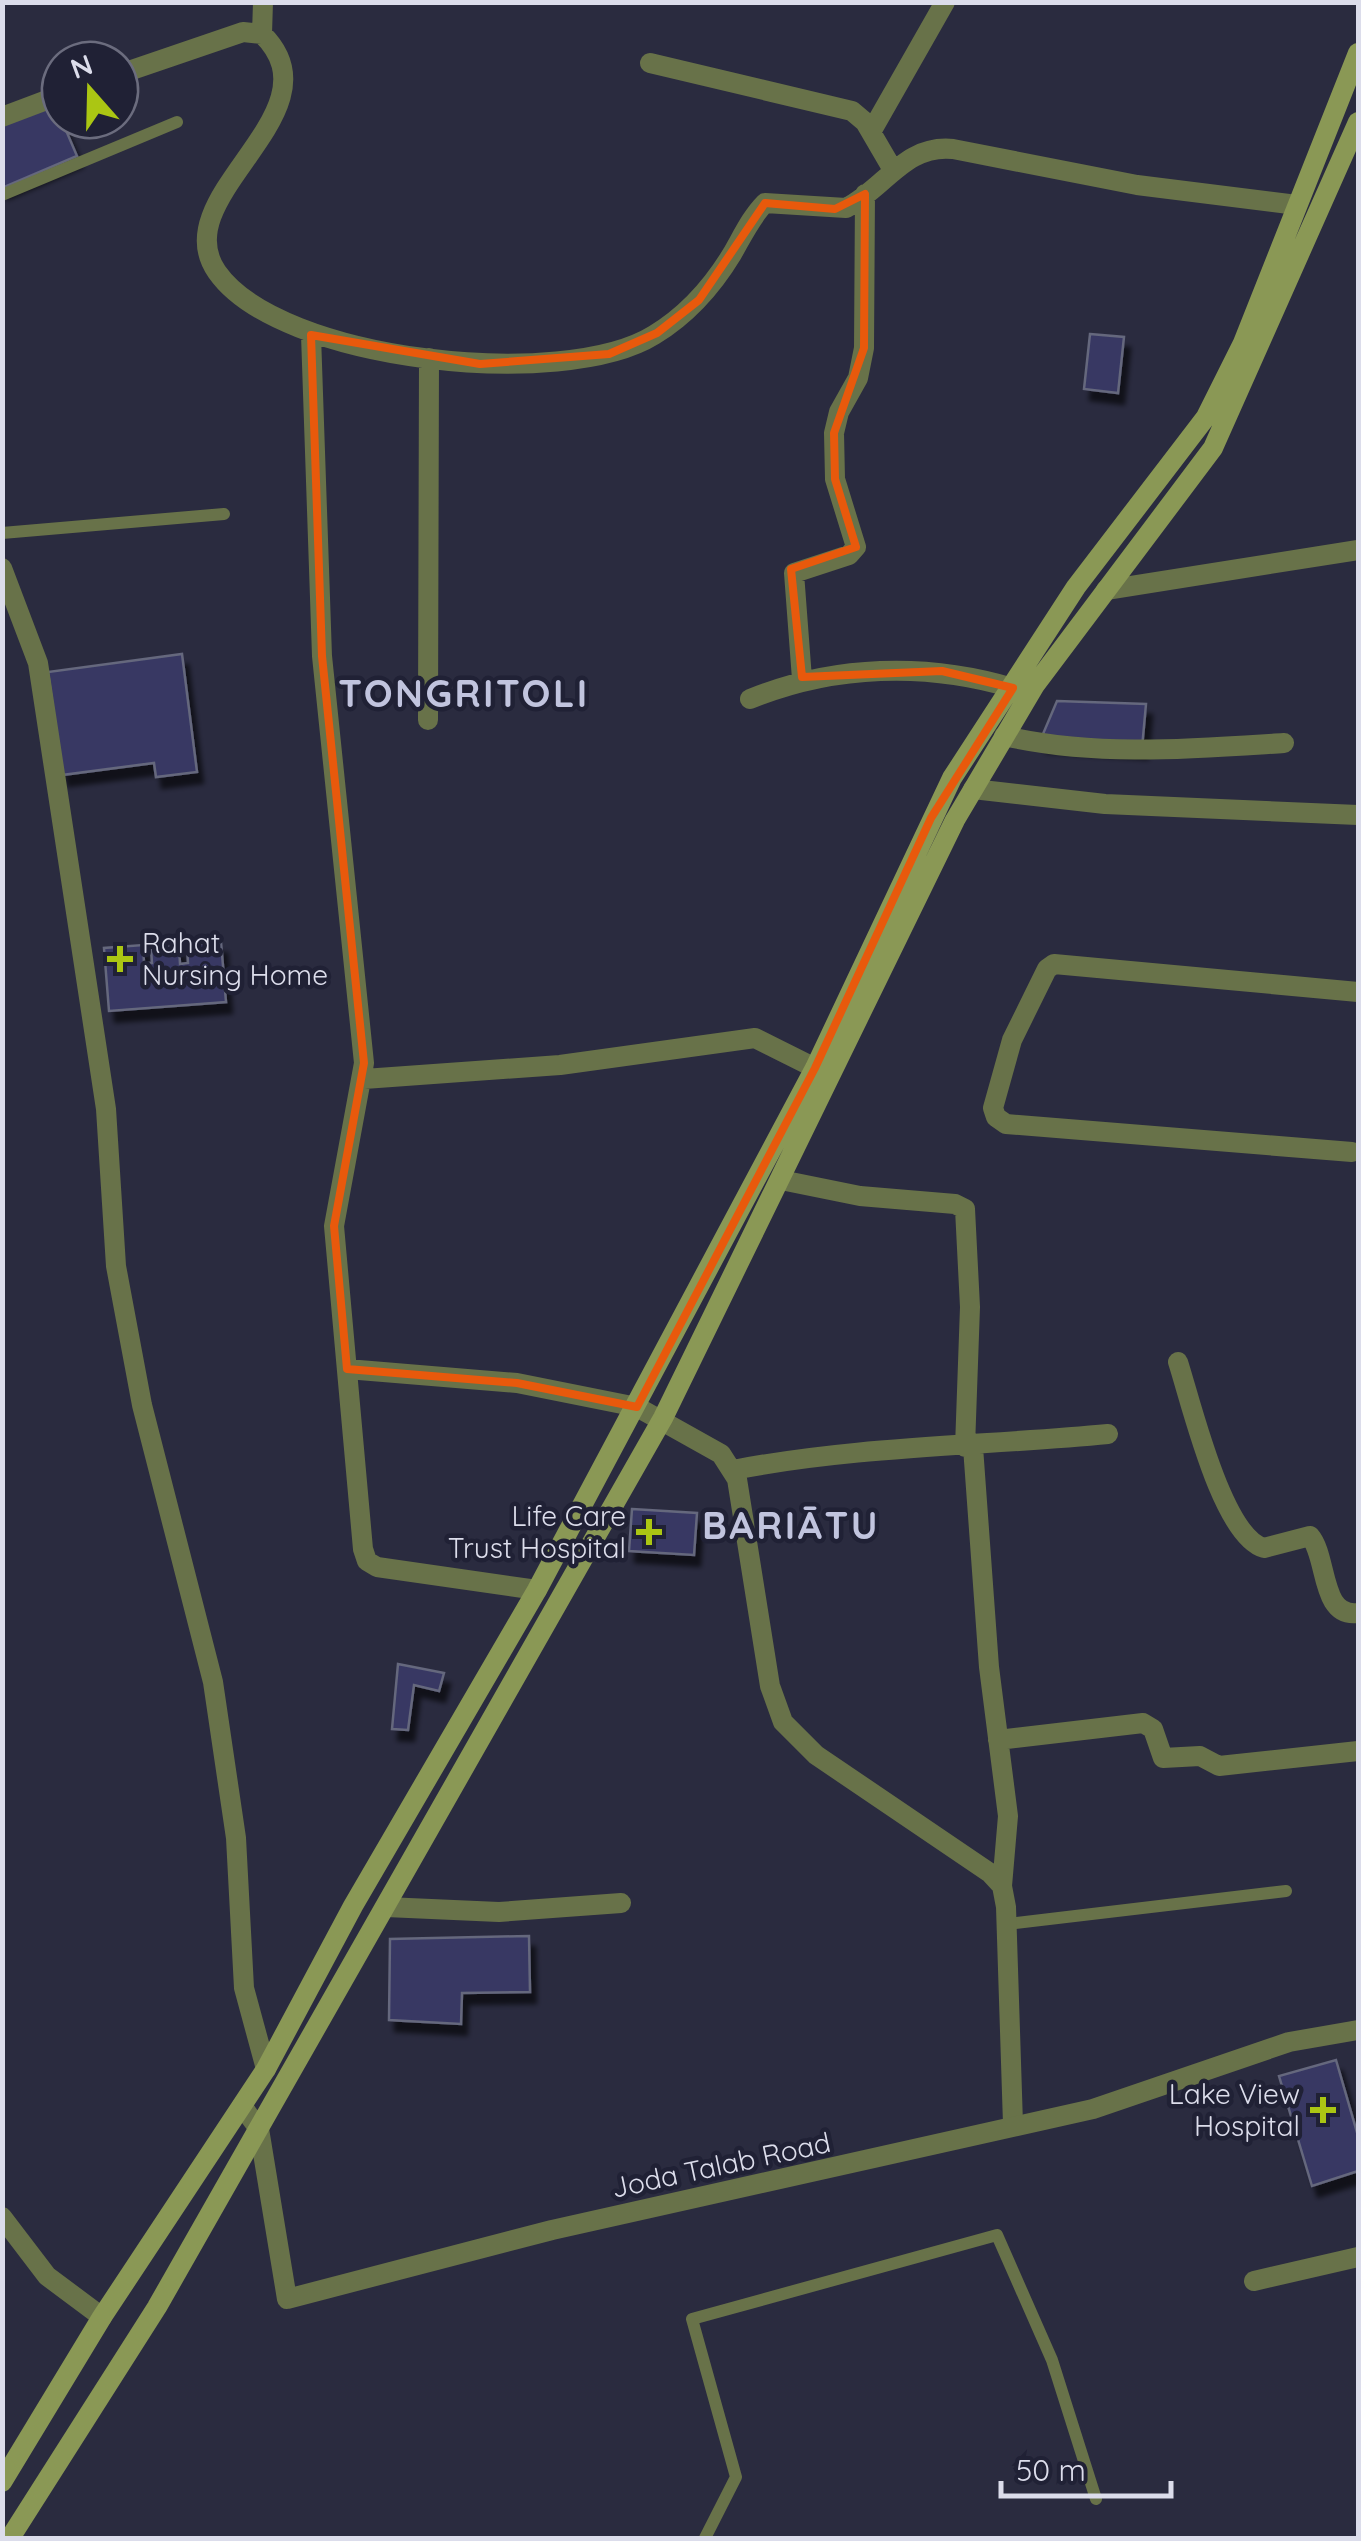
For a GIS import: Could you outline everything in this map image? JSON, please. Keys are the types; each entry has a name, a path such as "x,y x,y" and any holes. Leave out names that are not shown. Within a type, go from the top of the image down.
{"main road":[{"path":"2,2482 102,2317 266,2068 353,1906 537,1590 815,1068 945,792 1076,587 1206,418 1243,342 1358,54"},
{"path":"10,2538 157,2307 662,1418 973,789 1035,685 1212,448 1358,121"}],"street":[{"path":"263,2 262,34 279,60 281,95 273,118 210,218 206,239 209,260 219,276 244,299 311,335 480,364 574,361 627,348 658,333 698,300 765,203 835,210 866,194 916,154 939,147 1138,184 1298,204"},
{"path":"871,132 945,2"},
{"path":"140,67 243,32 262,34"},
{"path":"650,63 852,110 894,170"},
{"path":"2,117 40,103"},
{"path":"1334,115 1358,121"},
{"path":"802,678 794,573 849,555 856,547 836,488 834,433 836,420 858,378 864,348 866,194"},
{"path":"311,335 322,656 364,1079 341,1172 334,1226 367,1561 376,1567 537,1590"},
{"path":"428,720 429,358"},
{"path":"1106,590 1358,550"},
{"path":"2,568 11,615 38,663 106,1109 116,1266 142,1404 213,1682 236,1838 244,1988 266,2068"},
{"path":"750,699 802,678 942,670 1014,688"},
{"path":"1004,736 1071,748 1128,751 1284,743"},
{"path":"973,789 1104,804 1358,815"},
{"path":"1352,1152 1006,1124 996,1117 993,1108 1012,1040 1054,964 1358,992"},
{"path":"364,1079 560,1064 755,1038 815,1068"},
{"path":"780,1180 860,1196 955,1204 965,1209 970,1308 969,1447 1008,1816 1002,1886 1007,1924 1012,2124"},
{"path":"1178,1362 1213,1470 1248,1539 1264,1548 1310,1536 1337,1607 1349,1614 1358,1613"},
{"path":"347,1370 516,1383 637,1407 709,1445 733,1470 770,1686 782,1722 816,1755 990,1873 1002,1886"},
{"path":"733,1470 836,1452 969,1447 1108,1434"},
{"path":"998,1740 1143,1723 1153,1729 1163,1758 1200,1756 1219,1766 1358,1751"},
{"path":"386,1907 499,1912 621,1902"},
{"name":"Joda Talab Road","path":"242,2106 259,2129 287,2299 552,2230 1112,2103 1289,2042 1358,2030"},
{"path":"2,2217 47,2276 102,2317"},
{"path":"1254,2281 1358,2257"}],"lane":[{"path":"2,194 177,122"},
{"path":"2,533 224,514"},
{"path":"1007,1924 1286,1891"},
{"path":"705,2538 736,2477 692,2318 997,2235 1052,2360 1096,2499"}],"highlighted area":[{"path":"865,194 864,348 834,433 835,479 856,547 791,569 802,677 942,671 1013,688 931,818 815,1068 637,1407 517,1383 347,1369 334,1226 364,1063 322,656 311,335 480,364 609,354 657,333 699,300 765,203 835,209"}],"building":[{"path":"40,106 40,140 70,140 77,156 2,188 2,122"},
{"path":"1090,334 1124,337 1118,393 1084,389"},
{"path":"182,654 197,772 156,777 154,763 62,775 48,672"},
{"path":"1057,701 1146,704 1142,748 1040,741"},
{"path":"221,942 226,1002 109,1011 104,948 143,945 144,963 152,963 151,948 179,946 180,964 188,963 187,945"},
{"path":"632,1509 697,1513 694,1555 629,1551"},
{"path":"398,1664 444,1673 439,1691 414,1685 408,1730 392,1729"},
{"path":"529,1936 530,1992 462,1993 461,2024 389,2020 390,1939"},
{"path":"1336,2060 1358,2136 1358,2171 1312,2186 1279,2076"}],"place":[{"name":"Rahat Nursing Home","path":"120,959"},
{"name":"Life Care Trust Hospital","path":"649,1532"},
{"name":"Lake View Hospital","path":"1323,2110"}],"district":[{"name":"TONGRITOLI","path":"464,694"},
{"name":"BARIĀTU","path":"791,1526"}]}
